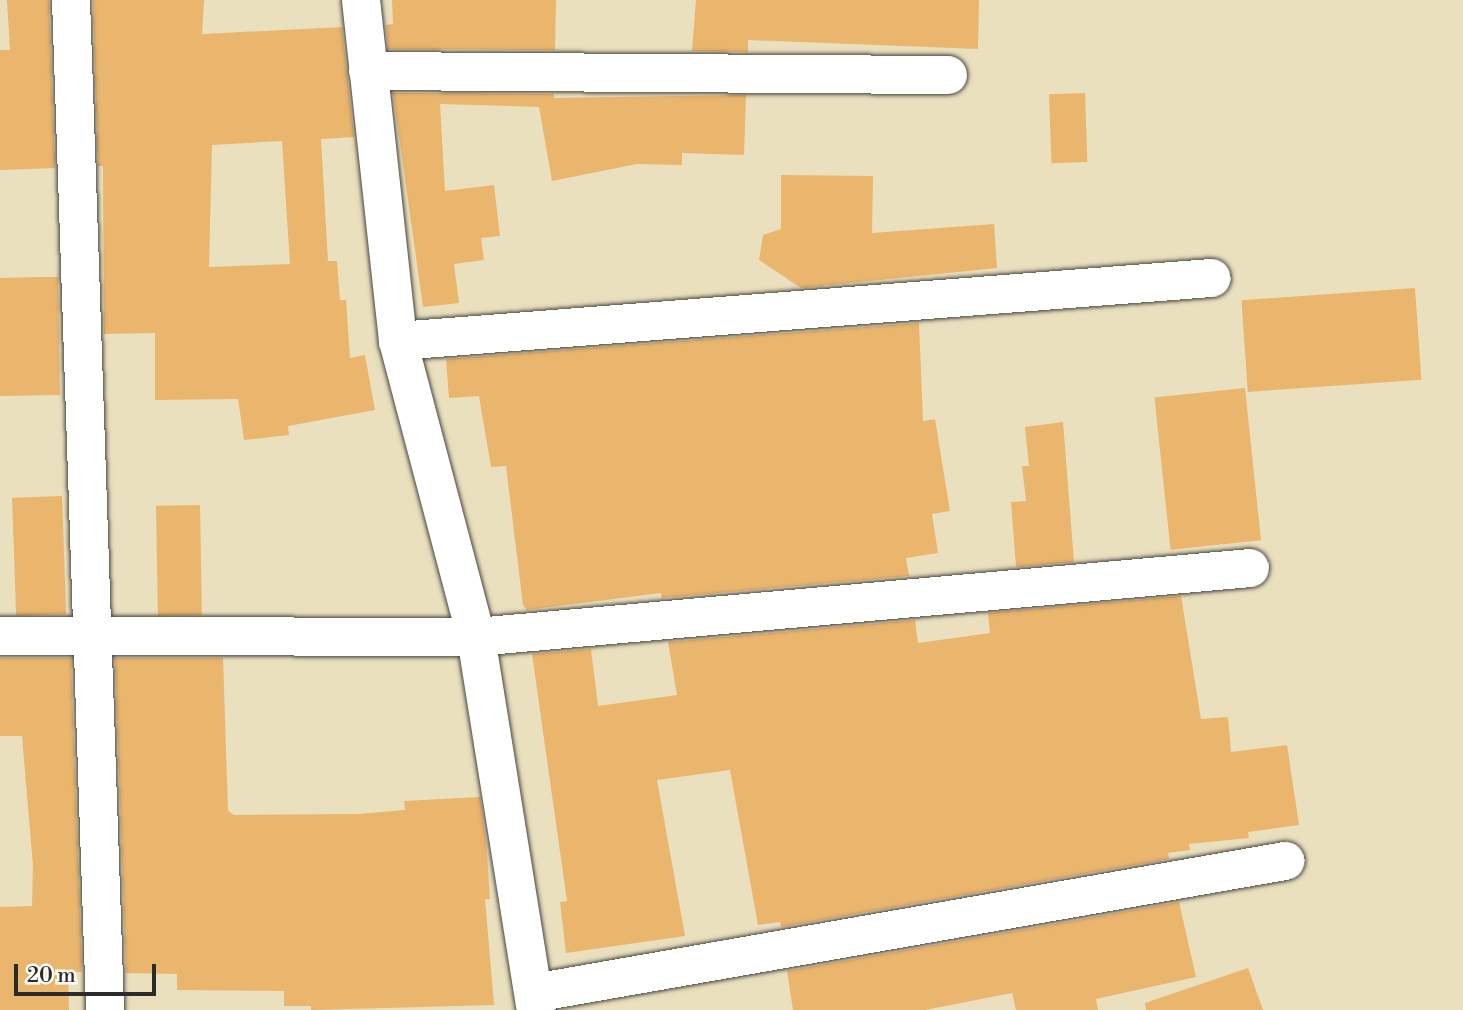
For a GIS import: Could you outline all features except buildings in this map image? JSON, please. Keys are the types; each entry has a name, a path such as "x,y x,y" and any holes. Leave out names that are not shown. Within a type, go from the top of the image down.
{"street":[{"path":"71,0 95,636 105,1010"},
{"path":"361,0 398,341 476,638 535,1001 1285,861"},
{"path":"368,71 948,75"},
{"path":"398,341 1212,278"},
{"path":"0,636 476,638 1250,568"}]}
